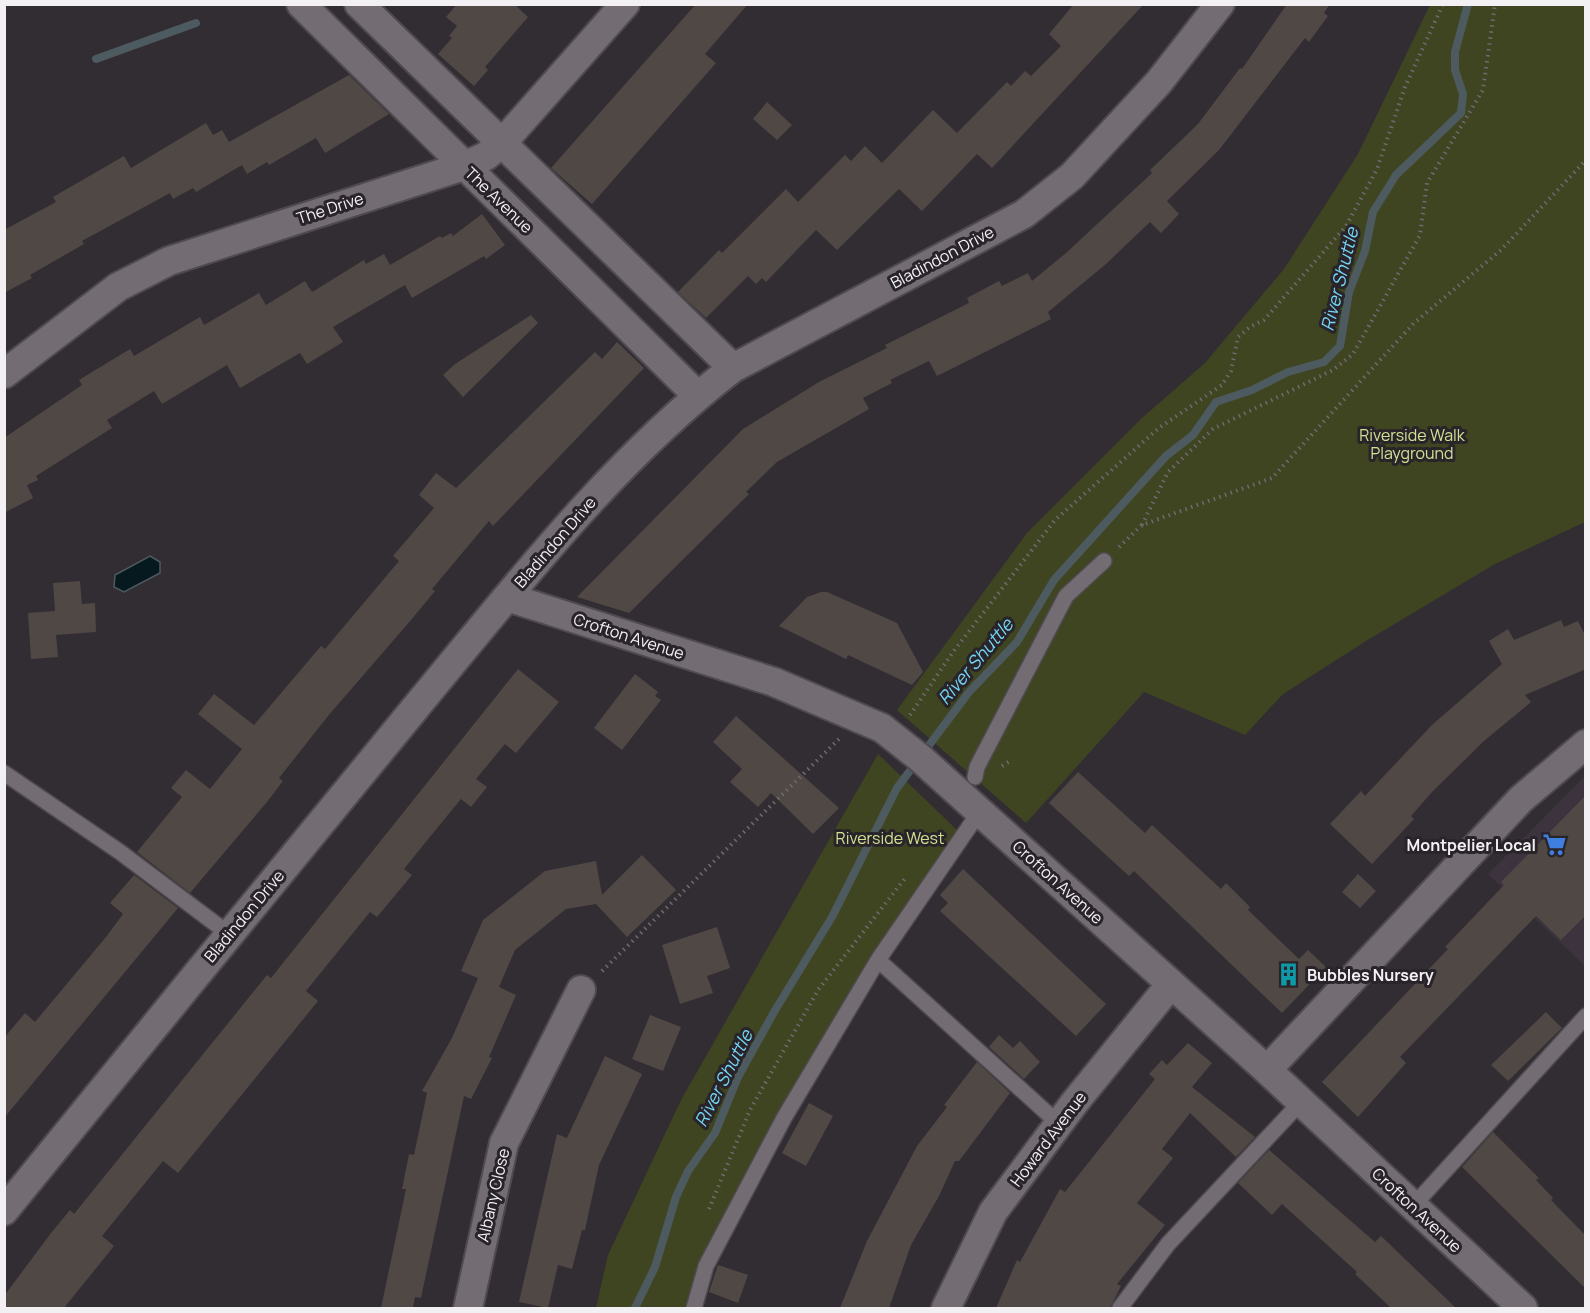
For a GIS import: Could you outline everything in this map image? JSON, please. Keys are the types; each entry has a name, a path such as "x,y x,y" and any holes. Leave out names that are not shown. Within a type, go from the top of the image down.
{"street":[{"name":"The Avenue","path":"301,4 697,395"},
{"path":"358,4 733,368"},
{"name":"The Drive","path":"4,375 118,286 169,261 464,166 486,156 502,142 625,4"},
{"name":"Bladindon Drive","path":"4,1211 228,934 507,597 629,459 697,395 733,368 1024,214 1072,176 1159,82 1220,4"},
{"name":"Crofton Avenue","path":"507,597 774,682 861,717 895,737 920,758 969,788 1171,984 1523,1308"},
{"path":"1267,1070 1521,799 1586,744"},
{"name":"Howard Avenue","path":"946,1308 993,1212 1058,1123 1171,984"},
{"name":"Albany Close","path":"468,1308 504,1143 581,990"}],"lane":[{"path":"694,1308 706,1266 779,1128 878,960 969,788 1066,596 1104,561"},
{"path":"4,773 120,852 228,934"},
{"path":"878,960 1058,1123"},
{"path":"1413,1206 1586,1016"},
{"path":"1120,1308 1168,1244 1301,1102"}],"path":[{"path":"895,737 953,651 1055,520 1159,428 1222,385 1231,371 1238,337 1250,327 1264,320 1346,226 1377,169 1405,87 1443,4"},
{"path":"1104,561 1142,525 1168,472 1213,429 1333,370 1353,354 1420,235 1427,183 1483,90 1495,4"},
{"path":"1142,525 1272,478 1414,323 1501,250 1586,160"},
{"path":"581,990 861,717"}],"shaded area":[{"path":"1585,776 1585,966 1488,874"}],"green space":[{"name":"Riverside Walk Playground","path":"1430,5 1585,5 1585,522 1495,564 1366,641 1283,694 1245,735 1144,692 1026,823 897,710 1027,533 1142,418 1205,363 1284,269 1358,154"},
{"name":"Riverside West","path":"878,754 957,830 868,960 763,1141 711,1240 686,1308 596,1308 608,1255 681,1100"}],"water":[{"path":"150,556 160,562 160,573 124,592 114,587 115,575"}],"building":[{"path":"457,4 514,4 528,17 485,67 488,70 474,86 438,54 452,38 449,36 457,26 446,17"},
{"path":"696,4 748,4 705,54 716,63 592,204 551,168"},
{"path":"1074,4 1144,4 992,168 977,154 922,211 899,189 837,250 816,230 766,282 762,278 756,284 748,276 706,318 678,292 719,250 722,253 786,189 798,202 845,155 851,161 865,146 882,163 933,110 957,133 1007,82 1011,86 1025,71 1031,76 1061,46 1049,34"},
{"path":"1287,4 1330,4 1324,13 1328,16 1309,42 1305,38 1219,150 1167,201 1179,214 1161,233 1150,222 1106,264 1048,312 1051,319 937,376 929,361 890,380 892,383 863,398 869,409 777,462 746,492 749,494 629,613 577,597 743,429 819,382 887,348 885,345 969,303 967,298 999,281 1002,286 1028,273 1032,281 1066,253 1152,173 1150,170 1198,124 1240,68 1242,69"},
{"path":"349,75 389,114 325,153 316,138 269,165 267,162 247,174 242,165 196,192 193,188 173,199 170,193 82,241 84,244 30,275 32,278 4,293 4,230 56,202 53,197 124,156 131,168 206,123 213,135 222,130 229,142"},
{"path":"767,102 792,125 777,140 753,119"},
{"path":"482,214 505,245 486,259 484,256 412,298 405,285 333,327 343,342 307,364 300,353 240,388 227,365 162,404 154,391 107,420 112,428 36,476 38,480 27,485 33,498 4,513 4,438 82,385 79,380 130,349 134,356 200,317 204,325 259,293 266,305 305,281 312,292 364,260 366,264 384,254 390,265 440,236 442,238 451,233 453,236"},
{"path":"531,315 538,323 463,397 443,375 455,364"},
{"path":"617,342 644,368 493,526 489,521 432,589 435,591 328,716 279,778 283,781 267,802 190,893 137,852 182,797 171,788 186,770 210,789 242,749 198,714 214,694 254,725 321,646 325,649 399,561 393,556 434,508 419,495 436,473 456,488 595,352 602,359"},
{"path":"80,581 82,604 95,603 96,632 56,635 58,657 31,659 28,613 55,611 53,583"},
{"path":"827,592 897,623 923,672 912,685 848,655 846,659 779,626 807,597"},
{"path":"1561,620 1564,627 1578,621 1586,637 1586,669 1525,695 1531,702 1484,741 1432,792 1411,816 1414,819 1372,864 1330,824 1361,791 1365,796 1432,725 1502,664 1489,641 1508,629 1514,640"},
{"path":"518,669 559,702 516,753 505,744 476,779 487,787 471,807 461,799 404,869 412,875 377,917 370,912 306,991 318,1001 178,1173 163,1161 102,1236 114,1246 64,1308 4,1308 4,1296 51,1233 70,1210 74,1214 267,975 271,978"},
{"path":"635,674 658,692 655,696 661,700 622,750 594,728"},
{"path":"736,716 839,808 813,834 771,793 758,807 730,782 742,769 713,742"},
{"path":"1078,772 1145,833 1152,825 1221,889 1226,883 1250,907 1248,910 1299,959 1308,950 1326,967 1282,1013 1134,871 1129,876 1049,803"},
{"path":"1586,795 1586,915 1561,940 1536,916 1400,1057 1406,1063 1358,1117 1322,1082 1448,949 1445,947 1504,885 1501,882"},
{"path":"642,855 676,890 627,937 596,904 566,909 515,950 499,987 516,995 489,1057 492,1058 471,1099 464,1096 421,1298 415,1297 413,1308 381,1308 406,1189 402,1189 409,1154 414,1155 427,1093 422,1091 452,1038 478,978 461,971 483,920 545,871 596,861 602,895"},
{"path":"963,869 1106,1004 1076,1036 940,911 948,903 940,895"},
{"path":"1358,874 1376,891 1360,908 1342,892"},
{"path":"134,875 178,908 4,1118 4,1038 25,1013 35,1022 106,937 123,914 110,903"},
{"path":"717,927 730,968 707,976 713,993 680,1004 662,945"},
{"path":"1546,1012 1562,1028 1508,1081 1491,1065"},
{"path":"650,1015 681,1027 663,1071 632,1059"},
{"path":"999,1035 1013,1048 1020,1041 1040,1062 1024,1079 989,1047"},
{"path":"1188,1043 1212,1063 1192,1087 1255,1137 1236,1157 1190,1113 1162,1149 1173,1158 1137,1203 1165,1225 1117,1284 1121,1286 1110,1308 996,1308 1017,1260 1020,1262 1060,1189 1065,1192 1155,1079 1149,1074 1162,1060 1167,1065"},
{"path":"605,1056 642,1074 599,1165 585,1230 582,1230 572,1269 558,1265 548,1308 519,1302 557,1134 567,1138"},
{"path":"977,1062 1010,1093 959,1161 955,1161 939,1196 911,1245 889,1308 840,1308 867,1241 917,1146 947,1107 944,1105"},
{"path":"809,1103 833,1116 806,1166 782,1153"},
{"path":"1493,1132 1539,1178 1536,1180 1553,1198 1551,1200 1586,1236 1586,1289 1462,1167"},
{"path":"1269,1150 1375,1242 1381,1236 1456,1308 1391,1308 1355,1274 1357,1272 1282,1204 1272,1215 1238,1183"},
{"path":"718,1265 748,1275 738,1303 709,1292"}],"waterway":[{"name":"River Shuttle","path":"635,1308 655,1267 676,1197 688,1171 715,1133 738,1077 774,1012 832,917 897,788 969,692 1017,642 1054,580 1166,456 1193,435 1216,402 1252,390 1288,372 1324,362 1340,346 1349,292 1365,251 1373,212 1396,175 1461,113 1463,94 1455,70 1455,52 1468,4"},
{"path":"96,59 196,23"}],"place":[{"name":"Montpelier Local","path":"1554,845"},
{"name":"Bubbles Nursery","path":"1289,975"}]}
